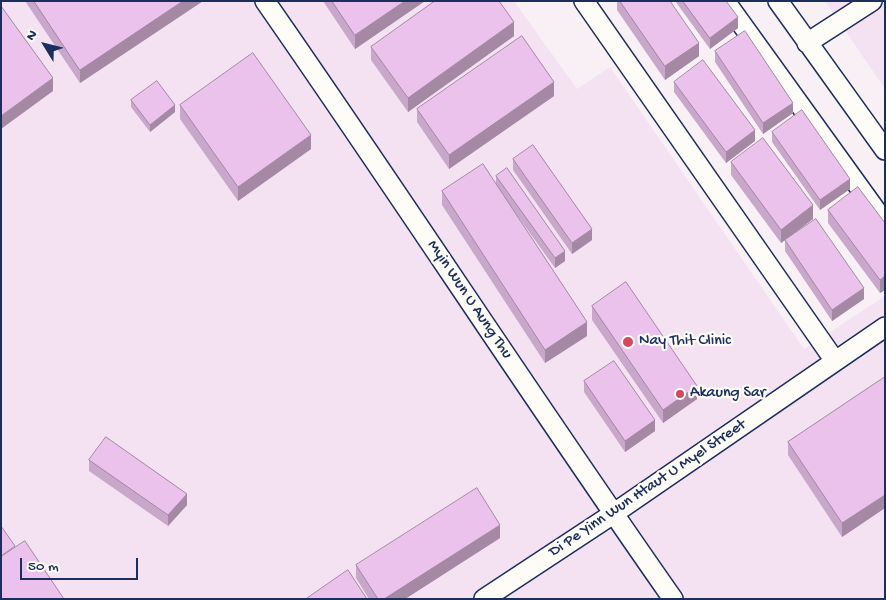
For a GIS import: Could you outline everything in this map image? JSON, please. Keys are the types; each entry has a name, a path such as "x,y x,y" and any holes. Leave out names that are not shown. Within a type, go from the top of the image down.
{"street":[{"name":"Myin Wun U Aung Thu","path":"265,1 673,599"},
{"path":"584,1 835,361"},
{"path":"726,1 885,223"},
{"path":"778,1 885,150"},
{"path":"807,43 872,1"},
{"name":"Di Pe Yinn Wun Htaut U Myel Street","path":"484,599 614,514 885,327"}],"shaded area":[{"path":"1,1 514,1 577,89 610,67 804,349 885,296 885,599 1,599"},
{"path":"825,1 885,1 885,89"}],"building":[{"path":"34,1 183,1 80,70"},
{"path":"332,1 405,1 355,35"},
{"path":"435,1 499,1 514,22 408,98 371,47"},
{"path":"620,1 670,1 699,43 665,66"},
{"path":"683,1 726,1 738,17 710,38"},
{"path":"1,6 53,78 1,116"},
{"path":"745,31 793,103 763,123 715,51"},
{"path":"522,36 554,82 449,155 417,109"},
{"path":"253,53 311,135 238,187 180,105"},
{"path":"703,60 755,130 726,152 674,82"},
{"path":"157,81 175,105 150,125 131,100"},
{"path":"802,110 850,179 820,200 772,132"},
{"path":"763,138 813,205 781,230 731,162"},
{"path":"533,145 592,229 572,243 513,159"},
{"path":"483,164 587,322 545,350 442,191"},
{"path":"507,168 565,251 555,258 496,176"},
{"path":"858,187 885,223 885,276 880,280 828,210"},
{"path":"816,219 864,288 832,310 785,240"},
{"path":"626,282 697,386 663,410 592,306"},
{"path":"614,361 655,420 625,441 584,381"},
{"path":"885,377 885,495 842,523 788,442"},
{"path":"106,437 187,494 168,515 89,460"},
{"path":"477,488 500,525 384,599 378,599 356,565"},
{"path":"1,526 15,546 1,556"},
{"path":"25,541 64,599 1,599 1,557"},
{"path":"348,570 367,599 306,599"}],"place":[{"name":"Nay Thit Clinic","path":"628,342"},
{"name":"Akaung Sar","path":"680,394"}]}
